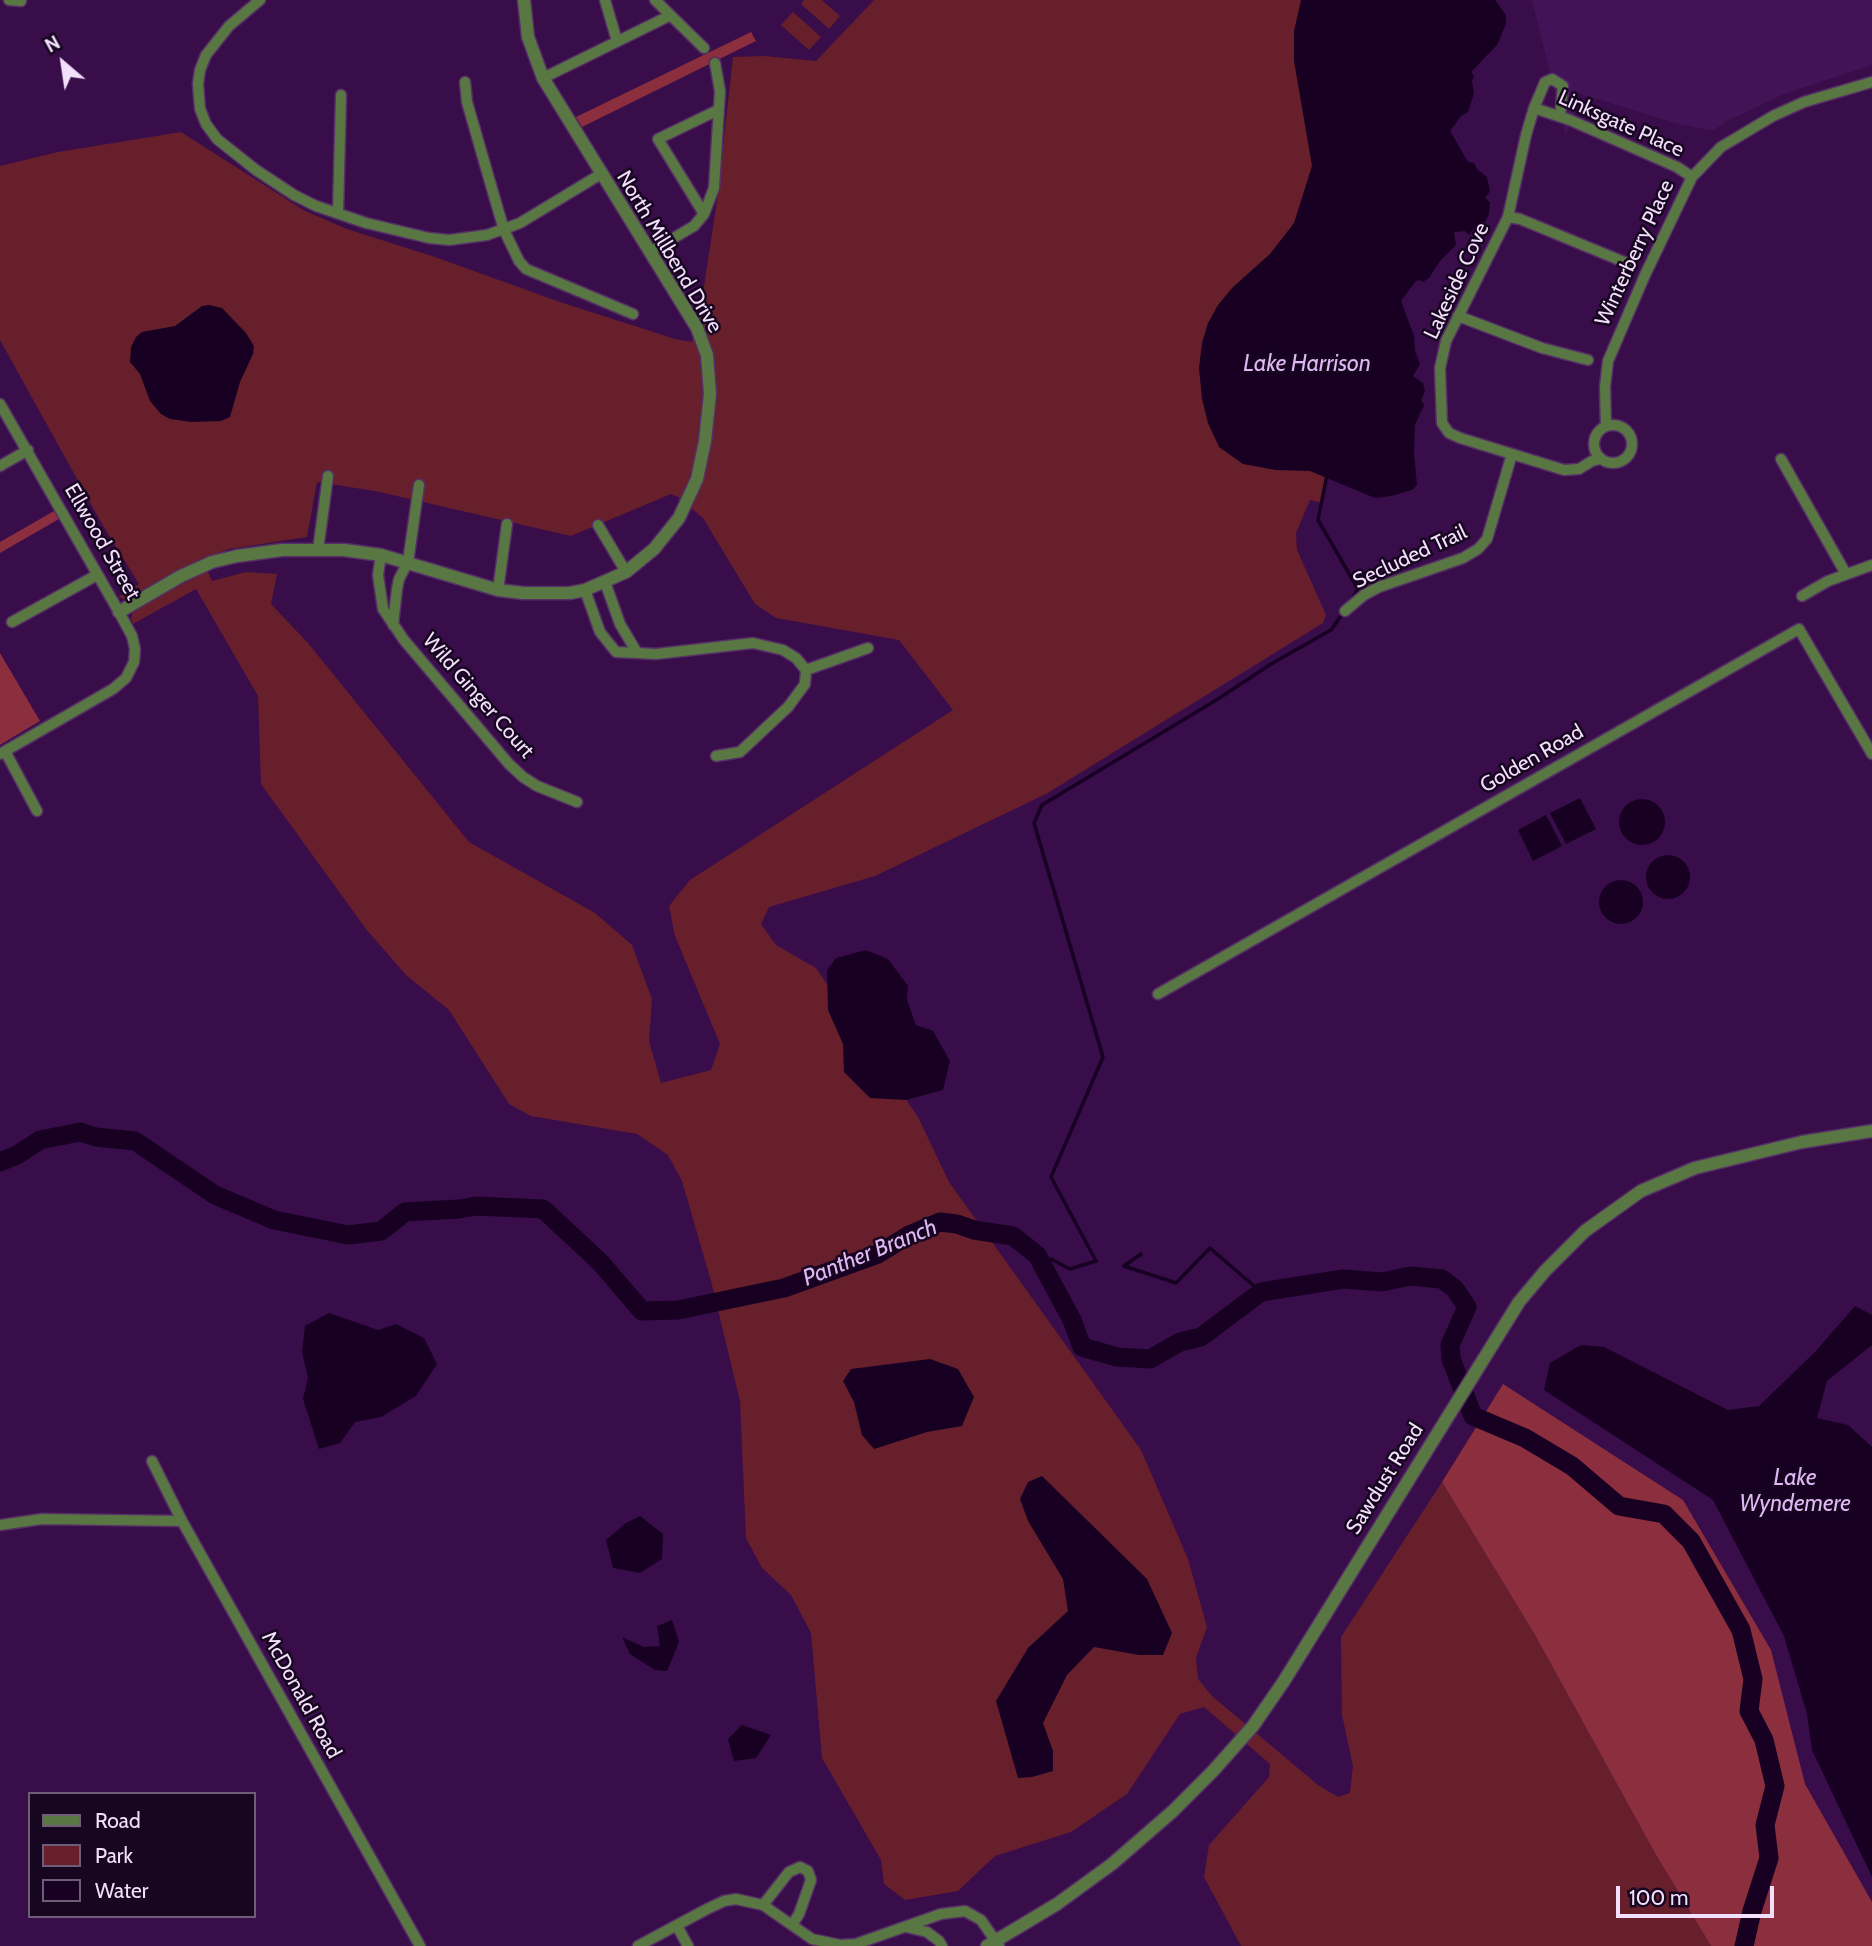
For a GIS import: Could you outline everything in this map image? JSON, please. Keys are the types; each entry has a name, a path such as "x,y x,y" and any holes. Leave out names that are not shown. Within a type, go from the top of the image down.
{"street":[{"path":"9,0 21,1"},
{"path":"260,0 229,26 206,55 198,84 200,109 206,124 217,139 274,183 316,206 366,223 429,238 468,238 504,230 538,214 601,174"},
{"name":"North Millbend Drive","path":"119,612 181,576 212,562 282,550 344,550 381,555 498,590 549,594 585,590 626,572 654,549 679,518 697,479 708,418 710,374 703,343 697,328 543,78 528,37 524,0"},
{"path":"605,0 617,41"},
{"path":"655,0 704,48"},
{"path":"543,78 669,16"},
{"path":"650,252 694,226 704,214 714,188 720,90 715,63"},
{"name":"Lakeside Cove","path":"1560,116 1563,86 1552,79 1545,82 1525,135 1508,217 1446,341 1440,369 1442,423 1449,433 1460,438 1564,470 1579,469 1600,459"},
{"path":"465,82 471,120 504,230 519,261 526,269 632,314"},
{"name":"Winterberry Place","path":"1600,459 1594,438 1600,429 1606,426 1605,387 1608,361 1692,177 1721,147 1773,116 1804,103 1872,82"},
{"path":"338,213 341,94"},
{"name":"Linksgate Place","path":"1534,108 1560,116 1677,167 1692,177"},
{"path":"704,214 658,139 718,110"},
{"path":"1508,217 1520,219 1629,264"},
{"path":"1458,316 1542,348 1588,360"},
{"name":"Ellwood Street","path":"0,404 119,612 132,636 135,649 134,662 126,678 102,695 2,752"},
{"path":"1600,459 1618,463 1625,460 1632,447 1632,439 1624,428 1618,425 1606,426"},
{"path":"0,466 28,450"},
{"name":"Secluded Trail","path":"1345,611 1364,595 1379,587 1463,558 1478,549 1486,539 1512,454"},
{"path":"1781,459 1846,574"},
{"path":"318,550 328,477"},
{"name":"Wild Ginger Court","path":"393,625 399,579 408,562 419,485"},
{"path":"498,590 507,524"},
{"path":"598,525 626,572"},
{"name":"Wild Ginger Court","path":"381,555 379,590 383,609 393,625 509,764 537,786 577,802"},
{"path":"1802,596 1846,574 1872,565"},
{"path":"12,622 97,575"},
{"path":"605,582 620,624 636,651"},
{"path":"585,590 600,632 616,652 656,654 753,643 783,650 806,670 805,684 788,707 740,752 716,756"},
{"name":"Golden Road","path":"1158,994 1799,629 1872,754"},
{"path":"806,670 868,648"},
{"path":"2,752 37,811"},
{"name":"Sawdust Road","path":"994,1944 1057,1904 1112,1864 1173,1811 1253,1726 1284,1681 1519,1302 1585,1231 1641,1191 1667,1178 1727,1159 1802,1142 1872,1131"},
{"name":"McDonald Road","path":"152,1461 182,1521 420,1946"},
{"path":"0,1525 42,1519 182,1521"},
{"path":"763,1905 789,1872 800,1867 808,1871 811,1880 799,1914 792,1925"},
{"path":"638,1946 724,1901 736,1899 763,1905 812,1939 840,1945 856,1944 942,1914 965,1911 981,1920 994,1944"},
{"path":"677,1926 688,1946"},
{"path":"906,1927 927,1932 942,1946"}],"shaded area":[{"path":"1532,0 1872,0 1872,65 1784,94 1712,131 1679,124 1574,92 1578,109 1570,120 1566,136"},
{"path":"751,32 756,41 582,127 576,117"},
{"path":"54,511 59,519 0,553 0,542"},
{"path":"0,653 40,721 0,745"},
{"path":"1503,1384 1683,1500 1771,1650 1805,1784 1872,1902 1872,1946 1711,1946 1656,1855 1535,1635 1442,1482"}],"green space":[{"path":"804,0 822,0 840,16 829,29 801,4"},
{"path":"874,0 1415,0 1322,503 1310,500 1296,533 1297,550 1326,615 1323,623 1046,794 875,876 769,907 761,924 776,945 816,968 918,1117 949,1182 1141,1450 1188,1559 1207,1627 1196,1658 1198,1679 1212,1696 1318,1785 1338,1797 1350,1793 1353,1766 1342,1715 1341,1637 1442,1482 1535,1635 1656,1855 1711,1946 1241,1946 1204,1877 1209,1845 1269,1777 1270,1764 1204,1707 1180,1714 1127,1794 1071,1832 995,1856 958,1891 905,1900 884,1884 881,1860 822,1758 811,1633 791,1595 762,1568 746,1538 740,1401 711,1281 682,1181 668,1155 637,1134 531,1116 509,1104 449,1010 406,975 366,929 261,784 258,696 196,589 133,624 133,611 191,578 126,600 118,597 139,584 102,524 0,340 0,166 58,152 181,132 305,211 347,229 560,302 692,342 703,293 717,200 733,57 764,56 816,61","holes":["317,482 375,491 571,536 671,494 703,518 755,604 776,618 899,640 953,710 690,880 669,906 675,936 720,1044 711,1070 661,1083 649,1041 652,999 632,945 595,913 469,842 308,643 271,604 277,574 246,572 212,581 202,559 229,549 307,537"]},
{"path":"793,12 821,37 809,50 781,25"}],"water":[{"name":"Lake Harrison","path":"1301,0 1495,0 1506,15 1506,24 1497,45 1471,72 1474,76 1474,93 1468,112 1461,116 1450,131 1468,162 1474,163 1487,177 1490,191 1485,198 1490,202 1489,214 1486,221 1477,224 1469,235 1465,231 1454,232 1456,245 1440,261 1429,278 1423,282 1415,282 1401,301 1414,336 1415,351 1420,364 1413,376 1423,383 1425,391 1421,400 1424,405 1415,425 1417,485 1412,490 1391,496 1375,498 1310,471 1276,470 1243,464 1219,447 1208,423 1202,399 1199,368 1208,323 1233,287 1270,254 1294,223 1312,166 1294,61 1294,31"},
{"path":"202,306 222,308 246,333 254,346 253,354 240,382 230,417 221,421 191,422 170,419 161,414 150,401 140,374 130,362 131,347 142,332 175,326"},
{"path":"1580,798 1596,829 1566,844 1550,813"},
{"path":"1642,799 1658,806 1665,822 1658,838 1642,845 1626,838 1619,822 1626,806"},
{"path":"1546,815 1562,846 1533,861 1518,830"},
{"path":"1668,855 1677,856 1684,861 1689,868 1689,886 1684,893 1677,898 1668,899 1659,898 1652,893 1647,886 1646,877 1647,868 1652,861 1659,856"},
{"path":"1621,880 1630,881 1637,886 1642,893 1642,911 1637,918 1630,923 1621,924 1612,923 1605,918 1600,911 1599,902 1600,893 1605,886 1612,881"},
{"path":"866,950 888,959 908,986 907,1000 916,1025 933,1031 950,1061 943,1090 906,1100 870,1098 844,1072 843,1044 828,1010 827,970 836,958"},
{"name":"Lake Wyndemere","path":"1855,1306 1872,1315 1872,1345 1827,1381 1817,1418 1848,1425 1872,1447 1872,1877 1812,1750 1807,1714 1784,1636 1713,1500 1544,1390 1550,1363 1581,1345 1604,1347 1728,1410 1759,1406 1815,1352"},
{"path":"329,1313 378,1330 396,1324 424,1338 437,1364 416,1396 381,1417 355,1422 340,1443 319,1449 303,1399 308,1378 302,1352 305,1326"},
{"path":"930,1359 958,1369 974,1397 962,1426 927,1432 874,1449 862,1435 854,1402 843,1381 851,1369"},
{"path":"1042,1476 1147,1579 1172,1633 1163,1655 1139,1655 1094,1647 1067,1675 1043,1723 1053,1751 1053,1771 1018,1778 996,1701 1028,1648 1068,1611 1063,1579 1028,1521 1020,1499 1028,1482"},
{"path":"640,1516 663,1534 662,1559 640,1573 613,1568 606,1540 626,1523"},
{"path":"672,1620 679,1642 667,1671 655,1670 630,1654 622,1637 644,1647 660,1646 657,1626"},
{"path":"742,1725 771,1735 756,1758 734,1761 728,1739"}],"waterway":[{"path":"1327,475 1318,520 1358,589 1351,601"},
{"path":"1046,1270 1051,1259 1070,1269 1096,1261 1051,1177 1103,1057 1034,823 1042,805 1331,630 1343,613"},
{"name":"Panther Branch","path":"0,1162 40,1140 80,1132 96,1137 135,1141 215,1195 274,1220 348,1235 381,1231 405,1212 476,1206 543,1209 600,1262 642,1311 678,1310 784,1288 878,1254 909,1235 940,1222 957,1224 974,1230 1013,1236 1037,1255 1072,1320 1082,1347 1117,1357 1150,1359 1180,1342 1201,1337 1261,1292 1343,1279 1382,1282 1410,1276 1442,1279 1455,1289 1467,1307 1450,1345 1451,1359 1473,1416 1525,1438 1572,1466 1619,1506 1664,1514 1691,1541 1741,1630 1753,1679 1749,1711 1764,1740 1775,1786 1765,1825 1769,1858 1744,1946"},
{"path":"1141,1254 1124,1266 1176,1283 1210,1248 1261,1292"}]}
